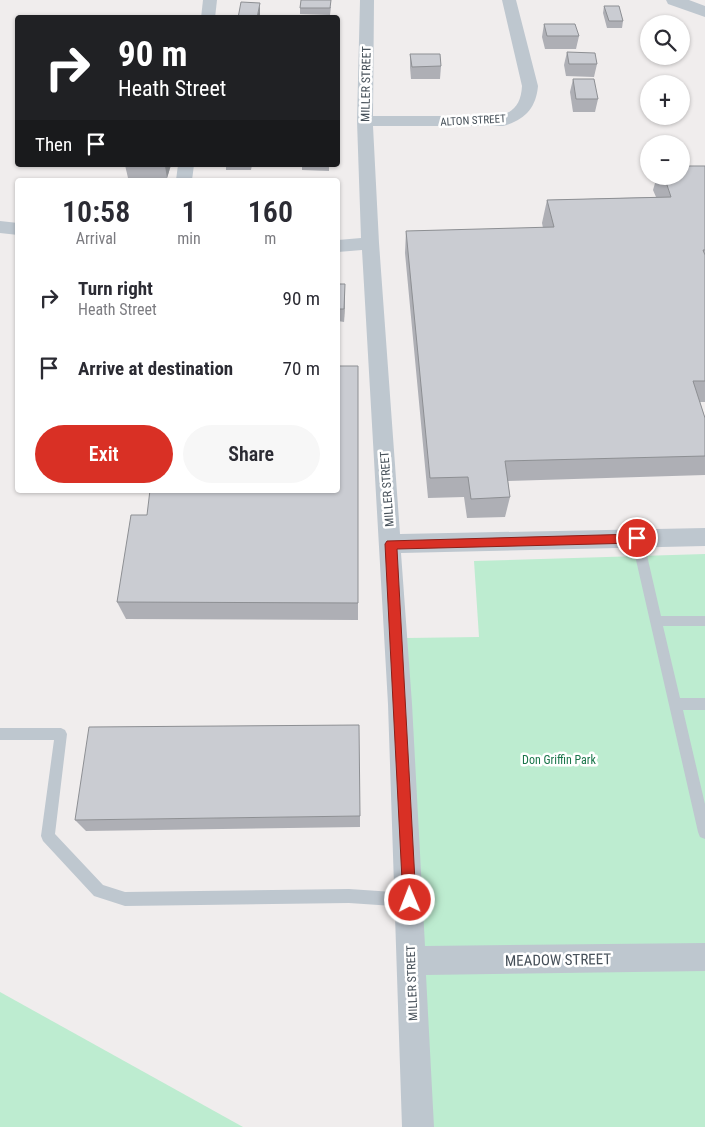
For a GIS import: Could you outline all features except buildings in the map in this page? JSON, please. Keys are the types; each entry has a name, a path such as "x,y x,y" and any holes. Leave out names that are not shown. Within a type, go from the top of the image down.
{"street":[{"path":"208,15 210,0"},
{"name":"MILLER STREET","path":"367,0 365,121 370,243 391,544 410,900 418,1127"},
{"name":"ALTON STREET","path":"365,121 503,121 520,115 530,99 530,86 509,0"},
{"path":"674,0 705,12"},
{"path":"0,227 15,228"},
{"path":"340,246 370,243"},
{"path":"391,544 705,537"},
{"name":"MEADOW STREET","path":"411,959 435,962 705,957"}],"lane":[{"path":"637,538 705,832"},
{"path":"656,621 705,621"},
{"path":"675,704 705,704"},
{"path":"0,734 61,734 48,836 99,891 125,899 349,896 410,900"}],"green space":[{"name":"Don Griffin Park","path":"705,554 705,1127 431,1127 407,638 479,637 474,561"},
{"path":"0,992 243,1127 0,1127"}],"route":[{"path":"410,900 391,544 637,538"}]}
